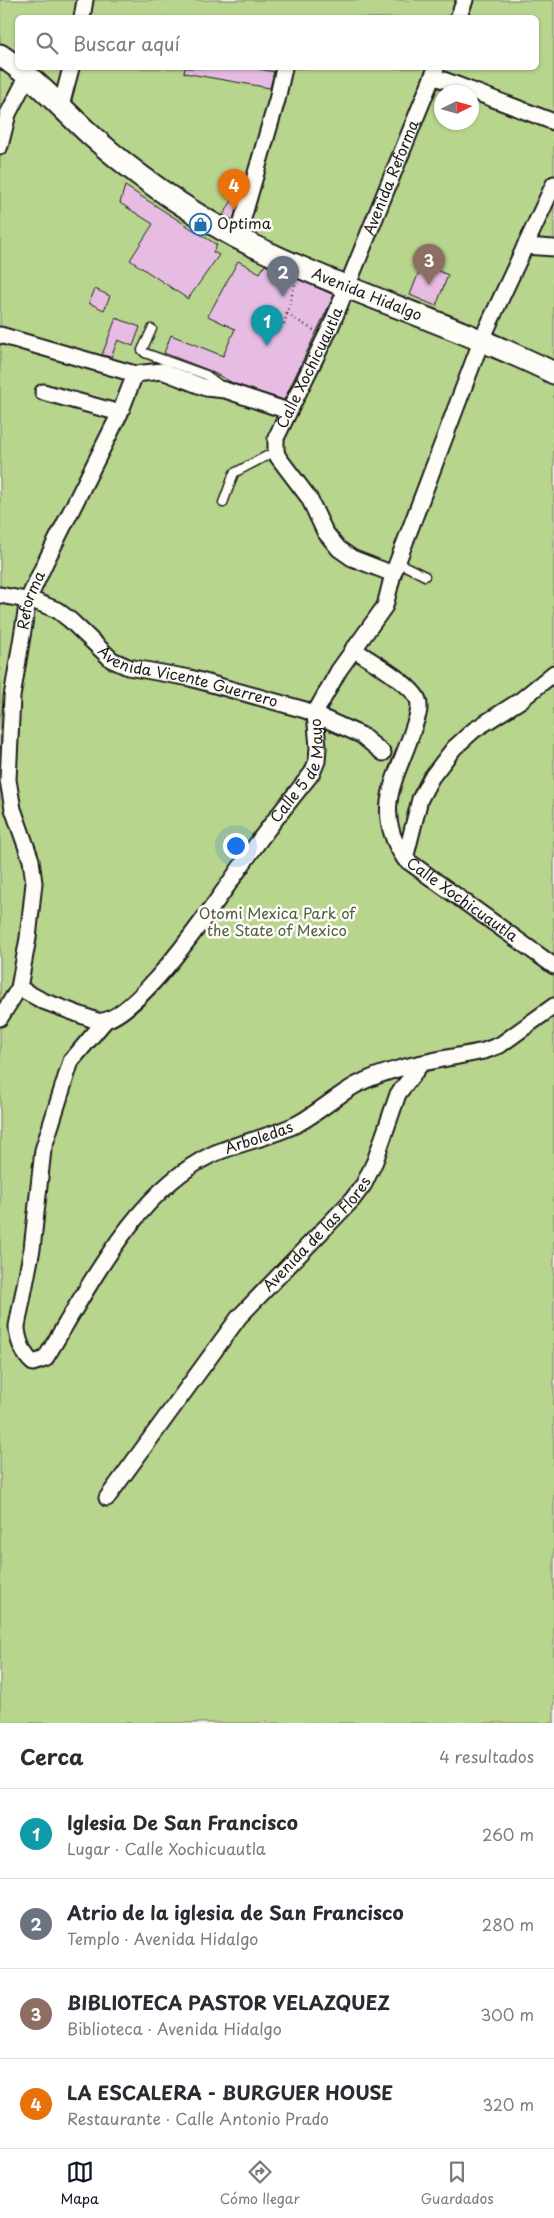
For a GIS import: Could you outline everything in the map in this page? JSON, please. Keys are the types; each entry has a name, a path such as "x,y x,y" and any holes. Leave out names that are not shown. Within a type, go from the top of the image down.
{"main road":[{"name":"Avenida Hidalgo","path":"0,55 15,67"},
{"name":"Avenida Hidalgo","path":"18,70 61,106 92,136 143,178 166,195 234,236 347,287 482,340 554,373"}],"street":[{"path":"82,15 85,0"},
{"path":"459,15 465,0"},
{"path":"61,106 70,70"},
{"path":"234,236 241,225 277,100 284,70"},
{"path":"435,72 554,122"},
{"name":"Avenida Reforma","path":"347,287 435,72"},
{"path":"0,146 8,114 27,77"},
{"name":"Calle 5 de Mayo","path":"117,1243 45,1359 33,1363 29,1360 17,1336 17,1326 32,1249 43,1150 71,1061 104,1022 136,1000 167,967 312,773 317,761 318,747 315,713 339,670 385,606 426,484 482,340 554,184"},
{"path":"525,246 554,248"},
{"name":"Calle Xochicuautla","path":"276,451 276,438 347,287"},
{"path":"0,335 135,374 162,371 206,388 225,390 288,411"},
{"name":"Reforma","path":"0,1018 19,988 28,938 34,883 31,860 13,810 8,780 12,697 28,600 44,563 120,413 135,374"},
{"path":"43,392 120,413"},
{"path":"276,451 310,498 325,532 338,549 352,558 396,569"},
{"name":"Avenida Vicente Guerrero","path":"0,595 37,602 64,615 112,660 128,667 190,678 315,713 361,735 383,752"},
{"name":"Calle Xochicuautla","path":"353,649 406,686 418,700 418,715 389,792 388,812 394,844 405,859 554,966"},
{"path":"405,859 420,800 431,778 454,748 474,730 521,700 554,673"},
{"path":"19,988 50,1004 104,1022"},
{"path":"421,1064 484,1051 500,1045 548,1011"},
{"name":"Arboledas","path":"117,1243 143,1208 159,1192 188,1169 213,1154 298,1123 356,1086 381,1074 421,1064"},
{"name":"Avenida de las Flores","path":"107,1498 239,1317 352,1200 364,1184 375,1161 398,1094 421,1064"}],"lane":[{"path":"152,330 142,350 145,353 206,375 225,390"},
{"path":"223,504 234,473 241,467 276,451"},
{"path":"396,569 425,576"}],"path":[{"path":"284,324 297,277"},
{"path":"287,314 325,337"}],"green space":[{"name":"Otomi Mexica Park of the State of Mexico","path":"0,0 554,0 554,1723 0,1723"}],"building":[{"path":"185,70 264,70 274,72 270,88 184,73"},
{"path":"125,186 217,245 213,252 219,255 188,299 130,260 153,224 120,203"},
{"path":"233,199 238,202 233,220 223,215"},
{"path":"238,261 260,273 265,265 334,295 284,400 235,384 208,370 164,353 171,335 223,356 235,329 208,316"},
{"path":"422,264 448,275 436,306 410,295"},
{"path":"95,289 110,296 104,310 89,303"},
{"path":"116,318 140,327 133,346 118,340 111,357 102,355"}],"place":[{"name":"LA ESCALERA - BURGUER HOUSE","path":"234,210"},
{"name":"Optima","path":"201,224"},
{"name":"BIBLIOTECA PASTOR VELAZQUEZ","path":"429,285"},
{"name":"Atrio de la iglesia de San Francisco","path":"283,297"},
{"name":"Iglesia De San Francisco","path":"267,346"}]}
